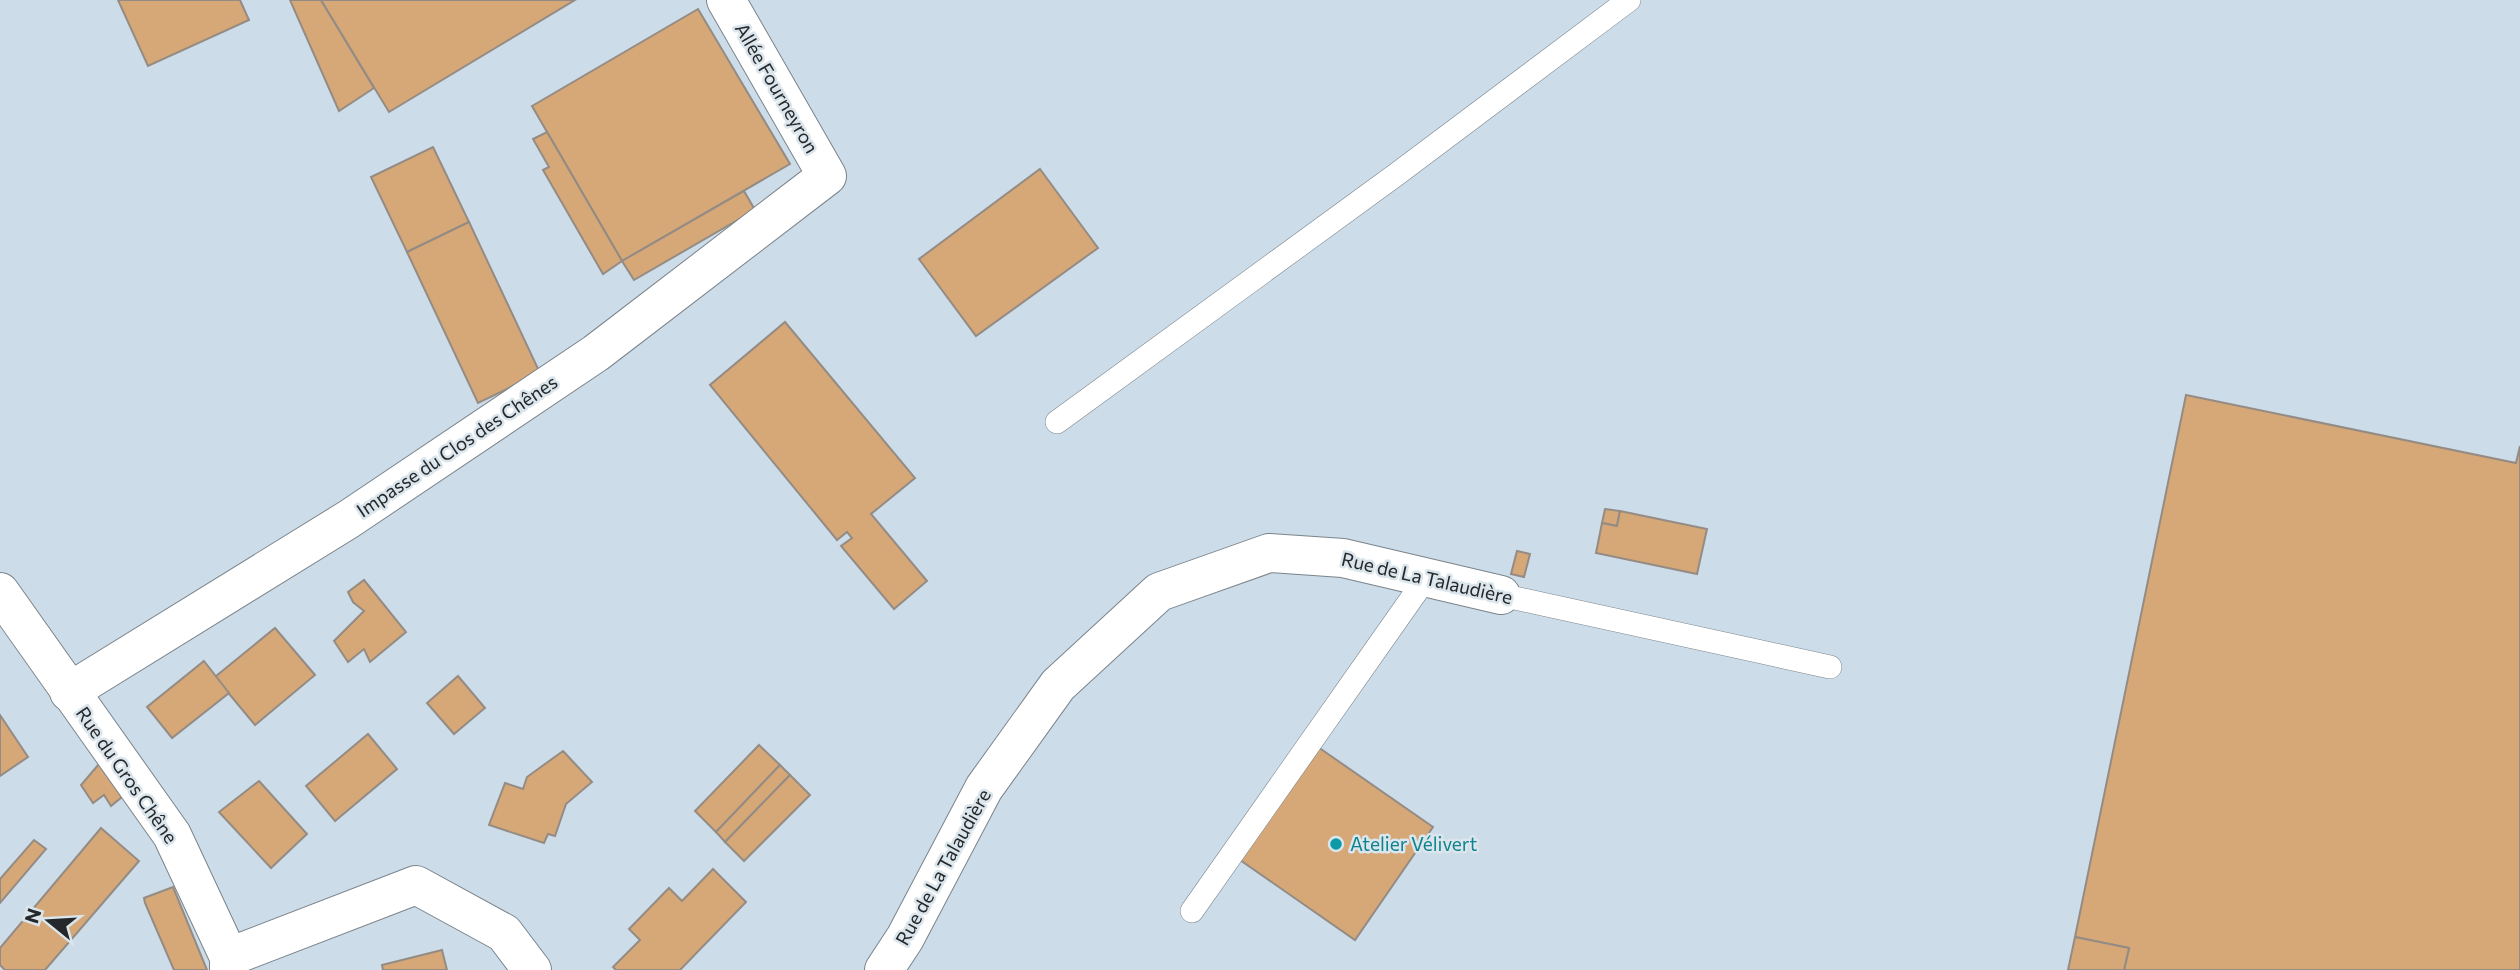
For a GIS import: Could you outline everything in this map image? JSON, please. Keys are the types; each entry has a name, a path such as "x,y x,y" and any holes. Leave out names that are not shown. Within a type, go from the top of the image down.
{"street":[{"name":"Allée Fourneyron","path":"726,0 827,176"},
{"name":"Impasse du Clos des Chênes","path":"69,692 349,519 596,353 827,176"},
{"name":"Rue de La Talaudière","path":"884,970 905,938 984,788 1058,685 1159,592 1269,553 1343,558 1501,595"},
{"name":"Rue du Gros Chêne","path":"0,592 172,835 229,964"},
{"path":"229,964 416,885 504,933 532,970"}],"lane":[{"path":"1057,422 1397,174 1629,0"},
{"path":"1192,911 1426,578"},
{"name":"Rue de La Talaudière","path":"1501,595 1830,667"}],"shaded area":[{"path":"0,0 2520,0 2520,970 0,970"}],"building":[{"path":"118,0 240,0 249,20 148,66"},
{"path":"290,0 321,0 374,88 339,111"},
{"path":"321,0 575,0 389,112"},
{"path":"698,9 790,164 622,261 532,106"},
{"path":"547,132 622,261 603,274 543,170 549,167 533,139"},
{"path":"433,147 469,222 407,252 371,177"},
{"path":"1040,169 1098,248 976,336 919,259"},
{"path":"744,191 755,210 634,280 622,261"},
{"path":"469,222 540,373 478,403 407,252"},
{"path":"785,322 915,478 871,514 927,581 894,609 841,546 852,538 847,532 837,540 710,385"},
{"path":"2186,395 2516,463 2520,446 2520,970 2124,970 2129,948 2075,937"},
{"path":"1605,509 1620,511 1617,526 1602,523"},
{"path":"1620,511 1707,529 1697,574 1596,553 1602,523 1617,526"},
{"path":"1517,551 1530,554 1524,577 1511,574"},
{"path":"364,580 406,632 370,662 364,649 348,662 334,641 364,611 353,602 348,592"},
{"path":"275,628 315,675 255,725 215,677"},
{"path":"204,661 229,693 172,738 147,707"},
{"path":"458,676 485,708 454,734 427,703"},
{"path":"0,715 28,757 0,776"},
{"path":"368,734 397,769 335,821 306,786"},
{"path":"759,745 780,765 716,832 695,811"},
{"name":"Atelier Vélivert","path":"1318,747 1433,827 1355,940 1240,860"},
{"path":"563,751 592,782 566,804 555,836 548,834 544,843 489,825 505,783 523,789 527,777"},
{"path":"99,764 122,797 111,806 104,795 93,803 81,785"},
{"path":"780,765 790,775 725,842 716,832"},
{"path":"790,775 810,795 744,861 725,842"},
{"path":"259,781 307,834 271,868 219,812"},
{"path":"101,828 139,861 45,970 5,970 0,965 0,948"},
{"path":"34,840 46,849 0,903 0,879"},
{"path":"713,869 746,902 680,970 616,970 613,967 640,940 629,929 669,888 682,901"},
{"path":"173,887 207,970 174,970 145,903 144,898"},
{"path":"2075,937 2129,948 2124,970 2068,970"},
{"path":"442,950 447,970 383,970 382,965"}],"place":[{"name":"Atelier Vélivert","path":"1336,844"}]}
